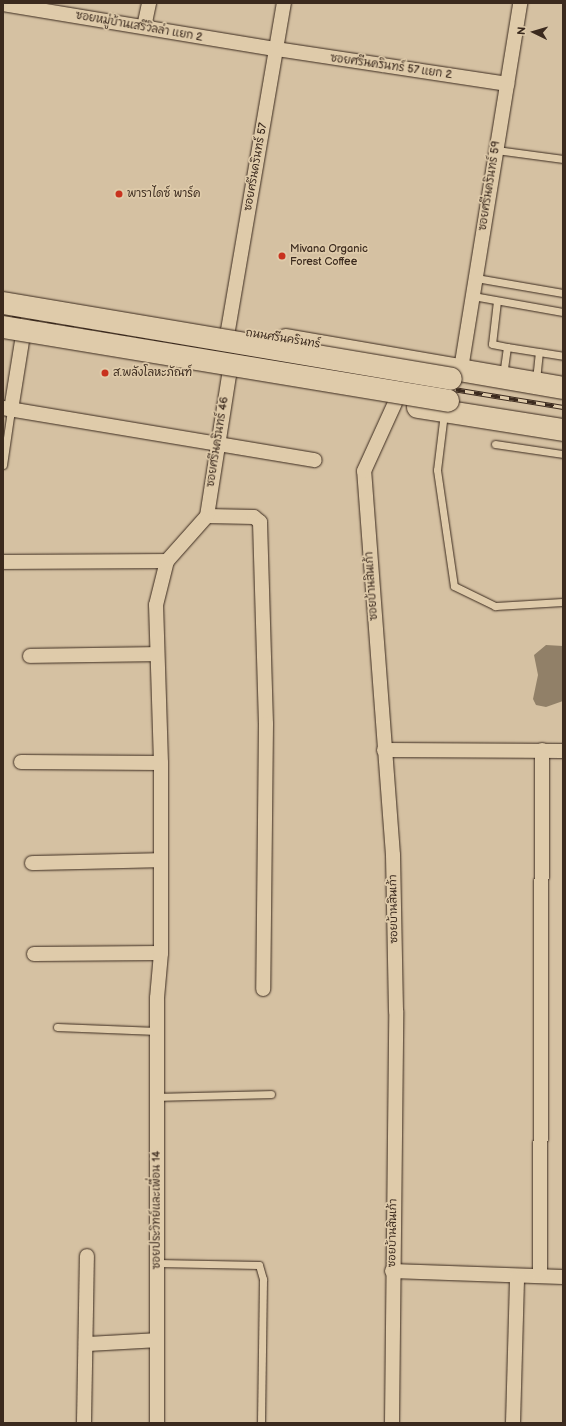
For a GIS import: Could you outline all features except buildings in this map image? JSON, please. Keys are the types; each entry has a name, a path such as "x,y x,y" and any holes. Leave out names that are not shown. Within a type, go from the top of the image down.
{"main road":[{"name":"ถนนศรีนครินทร์","path":"3,292 390,357 456,374 503,376 563,388"},
{"path":"3,303 456,374 563,397"},
{"path":"64,348 88,340 93,333 92,320 73,304"},
{"path":"3,327 446,406 563,430"},
{"path":"13,339 389,402 446,406 563,422"},
{"path":"389,402 365,386 364,372 369,365 390,357"}],"street":[{"path":"144,27 149,3"},
{"name":"ซอยศรีนครินทร์ 57","path":"229,376 228,330 284,3"},
{"name":"ซอยศรีนครินทร์ 59","path":"456,374 473,296 520,3"},
{"name":"ซอยหมู่บ้านเสรีวิลล่า แยก 2","path":"3,4 26,5 276,50"},
{"name":"ซอยศรีนครินทร์ 57 แยก 2","path":"276,50 507,84"},
{"path":"13,339 7,409 315,460"},
{"name":"ซอยศรีนครินทร์ 46","path":"208,512 217,444 229,376"},
{"name":"ซอยบ้านสินเก้า","path":"389,402 364,471 393,855 396,1011 392,1272 392,1423"},
{"path":"3,562 167,561 208,512 254,517 260,522 266,724 263,989"},
{"name":"ซอยประวิทย์และเพื่อน 14","path":"157,1423 157,998 161,953 161,763 156,654 156,605 167,561"},
{"path":"30,656 156,654"},
{"path":"384,750 563,751"},
{"path":"540,1276 542,750"},
{"path":"21,762 161,763"},
{"path":"32,862 160,860"},
{"path":"34,954 161,953"},
{"path":"84,1423 87,1256"},
{"path":"392,1272 517,1278 540,1276 563,1277"},
{"path":"514,1423 517,1278"},
{"path":"86,1344 157,1340"}],"lane":[{"path":"496,150 563,159"},
{"path":"476,278 563,293"},
{"path":"473,296 563,312"},
{"path":"497,301 492,344 563,356"},
{"path":"503,376 507,347"},
{"path":"535,382 539,352"},
{"path":"446,406 437,470 454,586 495,606 563,602"},
{"path":"3,465 7,409"},
{"path":"495,444 563,454"},
{"path":"57,1027 157,1031"},
{"path":"157,1097 271,1094"},
{"path":"157,1263 259,1265 263,1279 261,1423"}],"shaded area":[{"path":"546,645 563,646 563,701 546,707 536,705 533,699 538,675 534,655"}],"railway":[{"path":"3,315 563,407"}],"place":[{"name":"พาราไดซ์ พาร์ค","path":"119,194"},
{"name":"Mivana Organic Forest Coffee","path":"282,256"},
{"name":"ส.พลังโลหะภัณฑ์","path":"105,373"}]}
